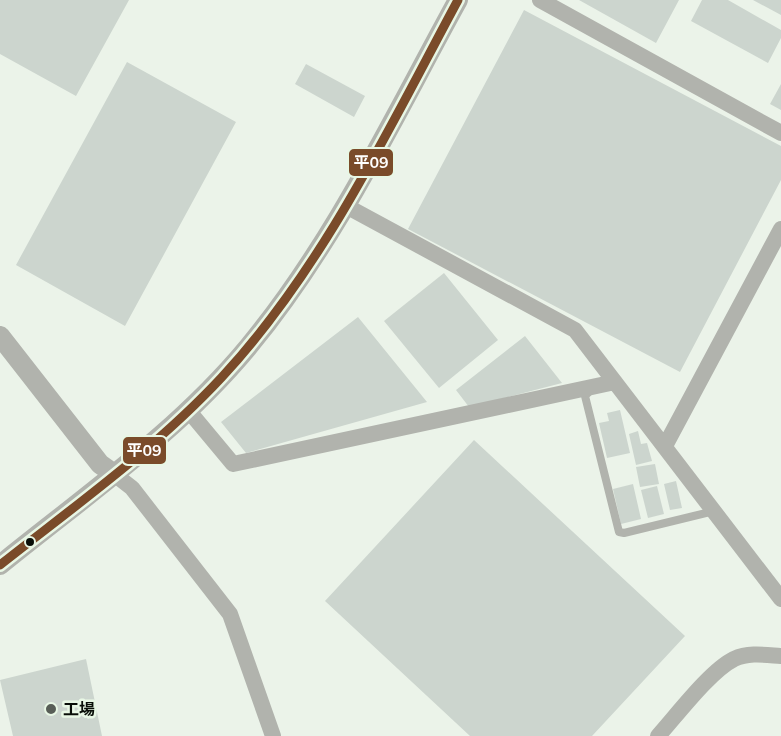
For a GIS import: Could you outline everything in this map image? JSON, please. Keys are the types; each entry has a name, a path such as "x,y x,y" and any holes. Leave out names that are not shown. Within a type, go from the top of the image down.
{"street":[{"path":"0,565 114,474 188,410 249,346 301,278 346,206 458,0"},
{"path":"540,0 781,133"},
{"path":"346,206 575,330 781,599"},
{"path":"665,446 781,229"},
{"path":"0,336 100,464 132,488 230,614 273,736"},
{"path":"188,410 234,464 615,382"},
{"path":"658,736 718,670 734,659 754,654 781,656"}],"lane":[{"path":"595,386 585,396 619,532 624,533 714,511"}],"building":[{"path":"0,0 129,0 76,96 0,54"},
{"path":"579,0 679,0 656,43"},
{"path":"702,0 728,0 781,30 781,38 768,63 691,21"},
{"path":"753,0 781,0 781,15"},
{"path":"524,10 781,146 781,180 680,372 408,229"},
{"path":"127,62 236,122 125,326 16,265"},
{"path":"306,64 365,96 354,117 295,84"},
{"path":"781,84 781,110 770,104"},
{"path":"444,273 498,340 439,388 384,321"},
{"path":"358,317 427,402 246,453 221,422"},
{"path":"525,336 562,383 469,407 456,390"},
{"path":"620,410 630,453 607,458 599,423 609,421 607,413"},
{"path":"638,431 641,444 647,443 652,461 636,465 629,434"},
{"path":"474,440 685,636 592,736 470,736 325,601"},
{"path":"655,464 659,484 640,487 636,467"},
{"path":"676,481 682,508 670,510 664,484"},
{"path":"633,484 641,519 621,524 613,489"},
{"path":"657,486 664,514 648,518 641,490"},
{"name":"工場","path":"86,659 102,736 13,736 0,680"}],"transit line":[{"name":"平09","path":"0,565 115,475 170,428 222,377 258,335 292,290 352,196 458,0"}],"place":[{"name":"工場","path":"51,709"}]}
